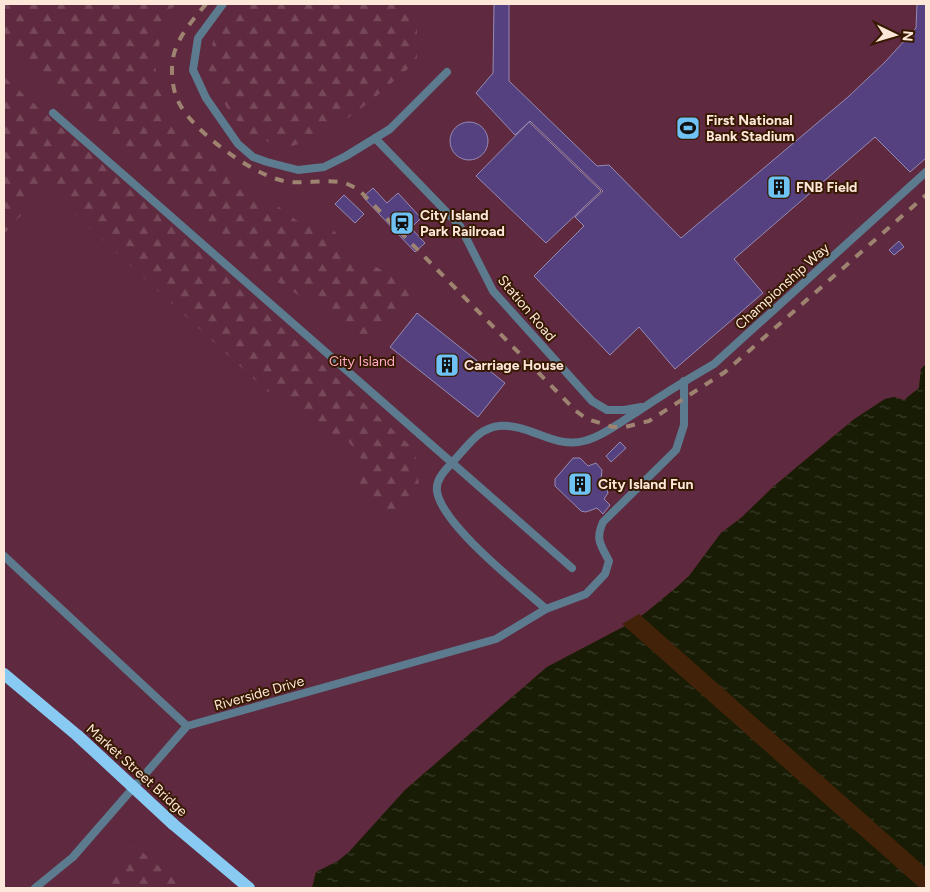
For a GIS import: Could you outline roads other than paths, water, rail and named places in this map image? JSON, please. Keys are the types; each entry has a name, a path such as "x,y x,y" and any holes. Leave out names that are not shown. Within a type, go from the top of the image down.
{"main road":[{"name":"Market Street Bridge","path":"4,674 78,736 173,824 249,888"}],"lane":[{"path":"222,4 198,38 193,70 206,98 238,144 253,158 298,170 324,168 390,129 446,72"},
{"path":"54,113 572,568"},
{"name":"Station Road","path":"375,138 460,226 493,291 592,401 607,410 624,410 645,406"},
{"name":"Championship Way","path":"546,609 474,545 441,504 437,490 438,480 474,437 486,429 499,426 521,427 561,442 583,441 606,431 714,364 926,172"},
{"name":"Riverside Drive","path":"187,726 496,639 546,609 586,594 605,574 609,561 598,540 599,530 603,522 620,503 676,450 684,426 684,381"},
{"path":"4,556 187,726 73,857 35,888"}],"water":[{"path":"926,364 926,888 312,888 316,872 338,861 349,852 405,790 547,667 644,614 689,576 721,533 741,518 773,487 853,420 885,399 894,397 904,400 919,388 921,369"}],"railway":[{"path":"206,4 182,36 175,50 172,62 176,96 192,121 220,147 252,168 267,175 288,182 328,181 346,183 358,189 576,411 587,419 613,427 625,427 649,421 725,372 926,195"}],"place":[{"name":"First National Bank Stadium","path":"688,128"},
{"name":"FNB Field","path":"779,187"},
{"name":"City Island Park Railroad","path":"402,223"},
{"name":"Carriage House","path":"447,365"},
{"name":"City Island Fun","path":"580,484"}],"park label":[{"name":"City Island","path":"362,361"}]}
